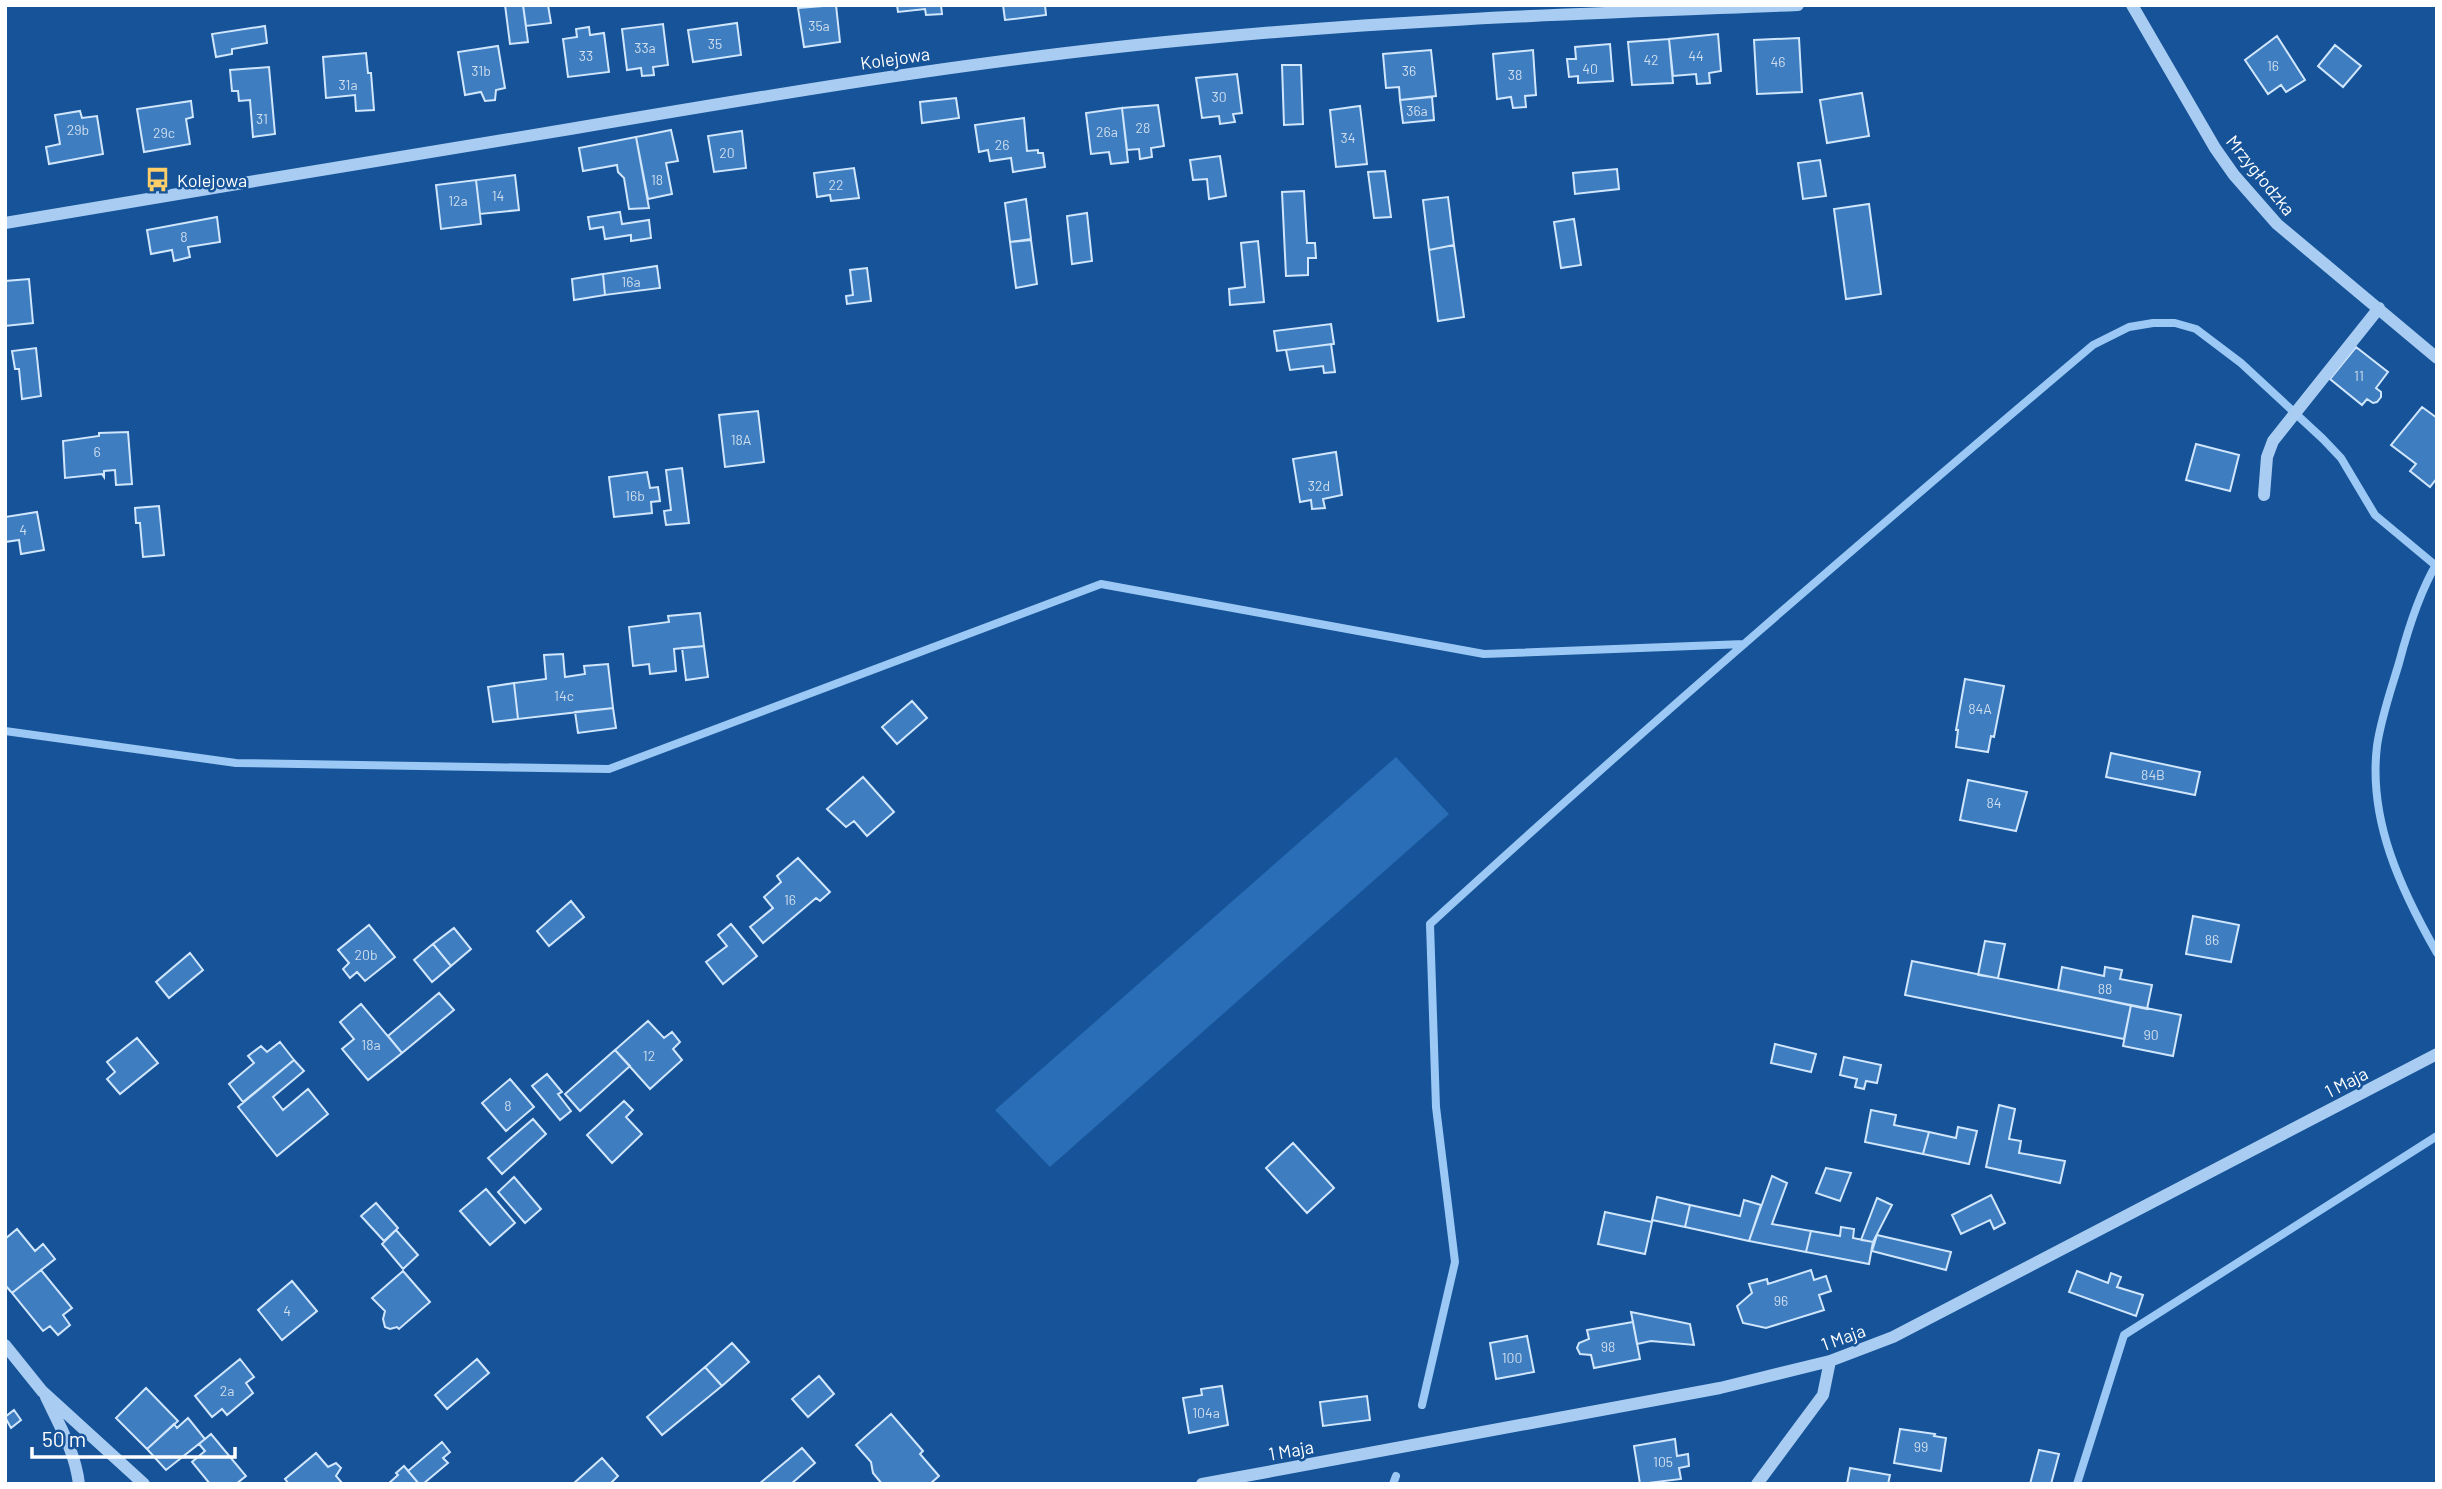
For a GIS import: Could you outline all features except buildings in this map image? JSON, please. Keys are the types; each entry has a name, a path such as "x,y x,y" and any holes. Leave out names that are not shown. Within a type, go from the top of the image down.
{"street":[{"name":"Kolejowa","path":"5,223 814,87 1067,53 1339,27 1462,19 1798,5"},
{"name":"Mrzygłodzka","path":"2132,5 2215,148 2234,175 2277,225 2379,307 2437,358"},
{"path":"2264,495 2267,457 2273,441 2379,307"},
{"name":"1 Maja","path":"1202,1484 1720,1388 1830,1361 1893,1337 2437,1054"},
{"path":"5,1345 42,1391 144,1484"},
{"path":"1757,1484 1824,1395 1830,1361"},
{"path":"42,1391 71,1447 79,1484"},
{"path":"123,1466 125,1484"}],"shaded area":[{"path":"1396,757 1449,814 1050,1167 995,1110"}],"waterway":[{"path":"1422,1405 1455,1262 1436,1107 1430,924 1758,632 2093,345 2129,327 2153,323 2175,323 2196,329 2241,363 2323,439 2341,458 2375,515 2435,565"},
{"path":"2437,563 2415,611 2386,704 2377,746 2376,774 2378,801 2390,854 2411,904 2437,953"},
{"path":"5,731 236,763 609,769 1101,584 1484,654 1744,644"},
{"path":"2077,1484 2124,1335 2437,1136"},
{"path":"1393,1484 1396,1476"}],"place":[{"name":"Kolejowa","path":"157,180"}]}
